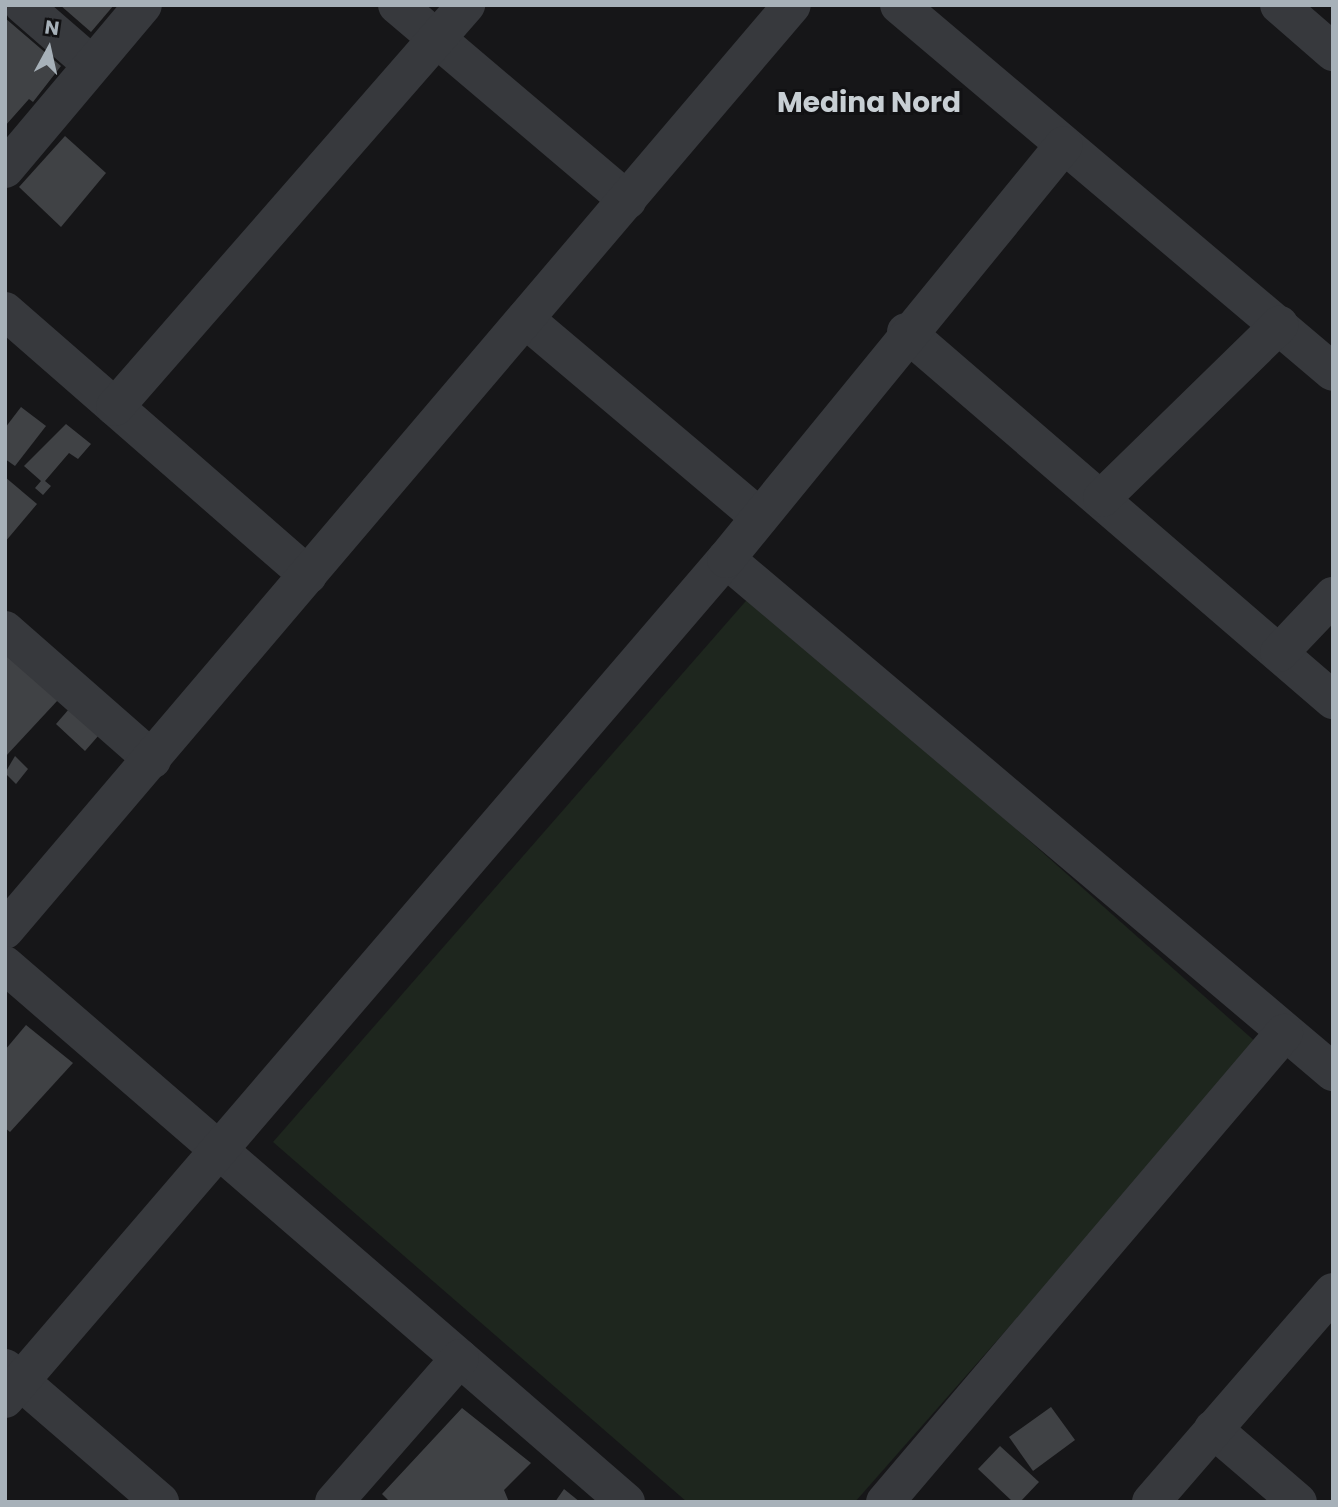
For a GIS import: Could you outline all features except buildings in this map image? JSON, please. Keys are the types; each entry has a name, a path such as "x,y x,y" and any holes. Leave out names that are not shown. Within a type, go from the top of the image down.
{"street":[{"path":"23,5 92,65"},
{"path":"5,169 143,5"},
{"path":"397,5 627,200"},
{"path":"115,407 466,5"},
{"path":"5,930 792,5"},
{"path":"899,5 1333,372"},
{"path":"1279,5 1333,52"},
{"path":"160,1502 10,1383 217,1148 726,559 906,332 1064,145"},
{"path":"5,311 308,575"},
{"path":"525,320 759,517"},
{"path":"1102,498 1279,325"},
{"path":"906,332 1102,498 1333,700"},
{"path":"726,559 1284,1034 1332,1069"},
{"path":"1279,653 1333,596"},
{"path":"5,630 152,759"},
{"path":"5,965 626,1502"},
{"path":"885,1502 1284,1034"},
{"path":"1150,1502 1333,1292"},
{"path":"334,1502 460,1358"},
{"path":"1213,1429 1298,1502"}],"shaded area":[{"path":"752,594 1258,1044 855,1502 687,1502 273,1142"}],"district":[{"name":"Medina Nord","path":"869,103"}]}
